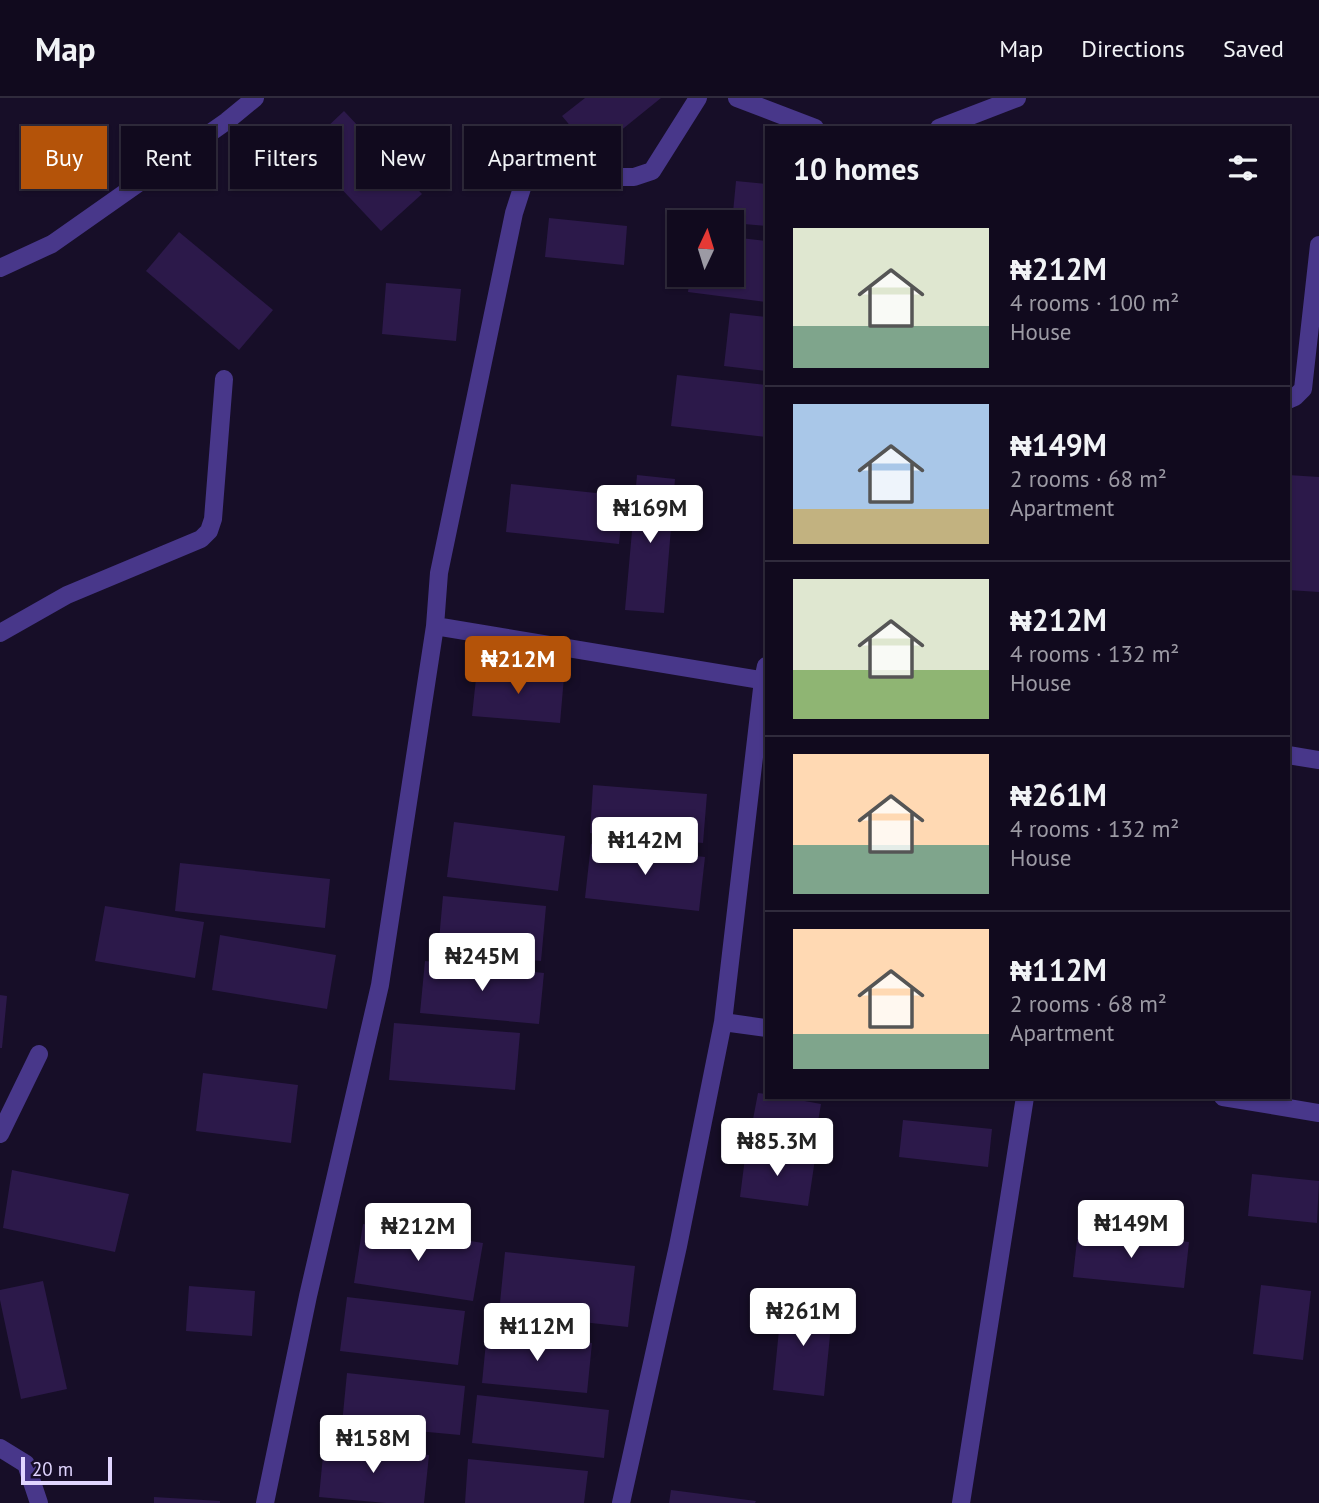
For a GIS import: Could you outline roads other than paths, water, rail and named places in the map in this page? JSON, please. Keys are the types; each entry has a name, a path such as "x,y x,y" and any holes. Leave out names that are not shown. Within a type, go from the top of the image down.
{"street":[{"path":"0,268 52,244 227,121 255,98"},
{"path":"265,1503 308,1296 380,985 435,626 439,573 514,213 523,186 538,173 576,177 634,177 652,171 698,98"},
{"path":"737,98 810,126"},
{"path":"944,126 1017,98"},
{"path":"1290,399 1303,388 1319,245"},
{"path":"0,634 67,595 201,539 209,531 214,519 224,379"},
{"path":"435,626 765,676 723,1022 678,1246 621,1503"},
{"path":"1290,755 1319,760"},
{"path":"723,1022 765,1028"},
{"path":"0,1135 39,1054"},
{"path":"961,1503 1025,1099"},
{"path":"1235,1099 1319,1113"},
{"path":"0,1448 26,1464 39,1503"}]}
